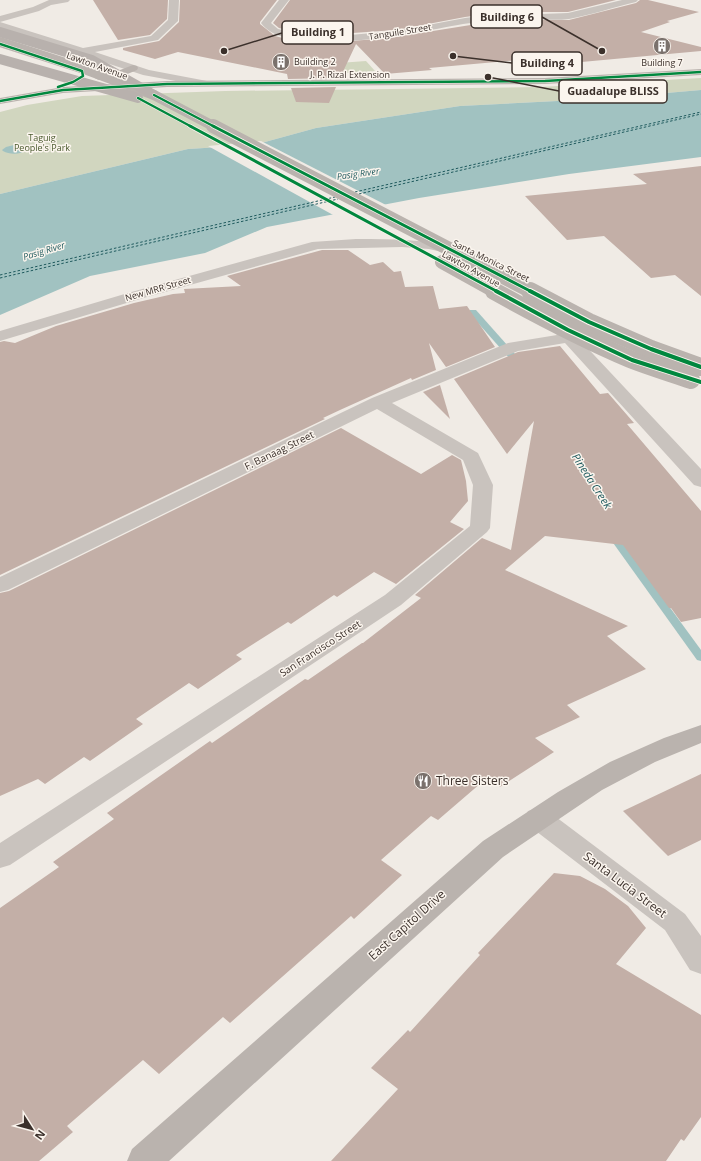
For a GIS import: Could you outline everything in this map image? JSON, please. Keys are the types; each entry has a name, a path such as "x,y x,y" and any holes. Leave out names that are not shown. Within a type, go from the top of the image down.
{"main road":[{"path":"0,32 92,60 152,90"},
{"name":"Lawton Avenue","path":"0,44 152,90 589,322 651,349 698,376"},
{"name":"Lawton Avenue","path":"0,44 82,71 120,86"},
{"name":"Lawton Avenue","path":"0,44 119,88 568,330 632,360 698,376"},
{"path":"0,59 138,98"},
{"path":"98,77 117,75 132,68"},
{"path":"29,95 77,80 83,76 82,71"},
{"name":"J. P. Rizal Extension","path":"0,101 63,90 120,86 152,90 203,83 556,80 701,72"},
{"name":"East Capitol Drive","path":"144,1161 493,849 538,818 601,779 677,742 701,734"}],"street":[{"path":"0,19 36,9 48,3 65,0"},
{"path":"83,50 154,38 173,21 174,0"},
{"name":"Tanguile Street","path":"284,0 266,23 269,27 276,31 303,38 338,39 396,34 465,21 518,14"},
{"path":"508,5 518,14 542,17 568,16 633,0"},
{"path":"15,16 29,20"},
{"path":"0,25 83,50 132,68 203,83"},
{"path":"87,39 109,46"},
{"path":"147,72 152,90"},
{"name":"Santa Monica Street","path":"317,245 402,243 449,248 479,262 552,301 555,311 554,321 526,310 402,243"},
{"name":"New MRR Street","path":"0,336 317,245"},
{"path":"453,270 479,262"},
{"path":"554,321 567,338 701,481"},
{"name":"F. Banaag Street","path":"0,585 378,402 514,347 567,338"},
{"name":"San Francisco Street","path":"0,857 393,600 480,528 483,485 471,457 378,402"},
{"name":"Santa Lucia Street","path":"538,818 675,922 701,961"}],"green space":[{"path":"366,61 375,71 319,75 312,65"},
{"name":"Taguig People's Park","path":"701,78 701,90 597,99 460,106 316,128 254,145 188,149 0,194 0,112 27,105 82,96 225,91 540,87"}],"water":[{"name":"Pasig River","path":"701,90 701,157 569,174 419,198 267,227 205,253 90,276 0,315 0,194 188,149 254,145 316,128 460,106 597,99"},
{"path":"14,145 23,146 27,149 15,154 2,150 6,147"}],"pier":[{"path":"261,141 388,206 335,216 208,146"}],"building":[{"path":"93,0 168,0 167,19 150,35 118,40"},
{"path":"180,0 277,0 260,24 275,36 298,42 326,43 389,38 502,20 569,20 636,3 640,0 648,0 699,12 667,21 670,22 641,32 701,47 701,51 549,65 525,65 518,60 429,68 432,70 385,74 356,44 340,78 288,79 287,74 178,52 155,59 123,50 123,48 159,41 179,22"},
{"path":"290,0 616,0 568,12 518,10 465,17 396,30 338,34 303,34 279,28 273,23"},
{"path":"336,87 329,103 296,102 291,88"},
{"path":"701,166 701,296 675,275 651,278 604,236 567,240 525,196 647,184 633,174"},
{"path":"322,250 348,250 370,265 383,262 394,272 401,271 405,287 433,286 439,309 467,306 495,347 446,367 429,343 436,370 412,380 411,378 340,410 323,418 325,419 0,575 0,342 4,341 15,343 56,326 134,303 173,294 185,293 184,289 241,286 227,276"},
{"path":"560,346 600,394 608,393 634,423 627,424 701,511 701,618 681,622 623,545 545,536 505,570 628,626 607,636 646,669 567,705 580,717 535,738 554,752 500,787 488,777 438,820 431,816 381,860 402,875 354,919 351,916 230,1023 223,1017 159,1074 143,1060 67,1126 73,1132 39,1161 0,1161 0,908 59,867 53,862 114,819 107,813 210,741 212,743 305,679 308,680 363,643 421,598 415,595 482,538 511,550 534,421 507,454 454,379 518,352"},
{"path":"440,385 450,419 423,392"},
{"path":"341,428 421,474 452,455 461,460 466,481 468,501 450,522 464,529 396,584 374,572 337,597 334,595 291,624 288,622 236,655 242,659 198,689 189,683 136,719 143,724 90,761 84,757 45,784 38,779 0,796 0,593 9,591"},
{"path":"701,774 701,840 668,856 623,811"},
{"path":"554,873 580,876 605,889 628,906 646,928 616,964 701,1015 701,1117 684,1141 681,1139 666,1161 331,1161 398,1089 371,1068 408,1030 410,1032 480,955 478,953"}],"waterway":[{"name":"Pineda Creek","path":"473,312 520,365"},
{"name":"Pineda Creek","path":"611,533 701,658"}],"ferry route":[{"path":"355,192 701,112"},
{"path":"359,194 701,114"},
{"path":"0,275 335,197"},
{"path":"0,278 338,199"}],"cycle path":[{"path":"0,44 82,71 83,76 73,82 58,87"},
{"path":"0,101 63,90 167,84 545,81 701,72"},
{"path":"154,95 589,322 651,349 701,367"},
{"path":"138,98 568,330 632,360 701,382"}],"place":[{"name":"Building 7","path":"662,46"},
{"name":"Building 1","path":"224,51"},
{"name":"Building 6","path":"602,51"},
{"name":"Building 4","path":"453,56"},
{"name":"Building 2","path":"281,62"},
{"name":"Guadalupe BLISS","path":"488,77"},
{"name":"Three Sisters","path":"423,781"}]}
